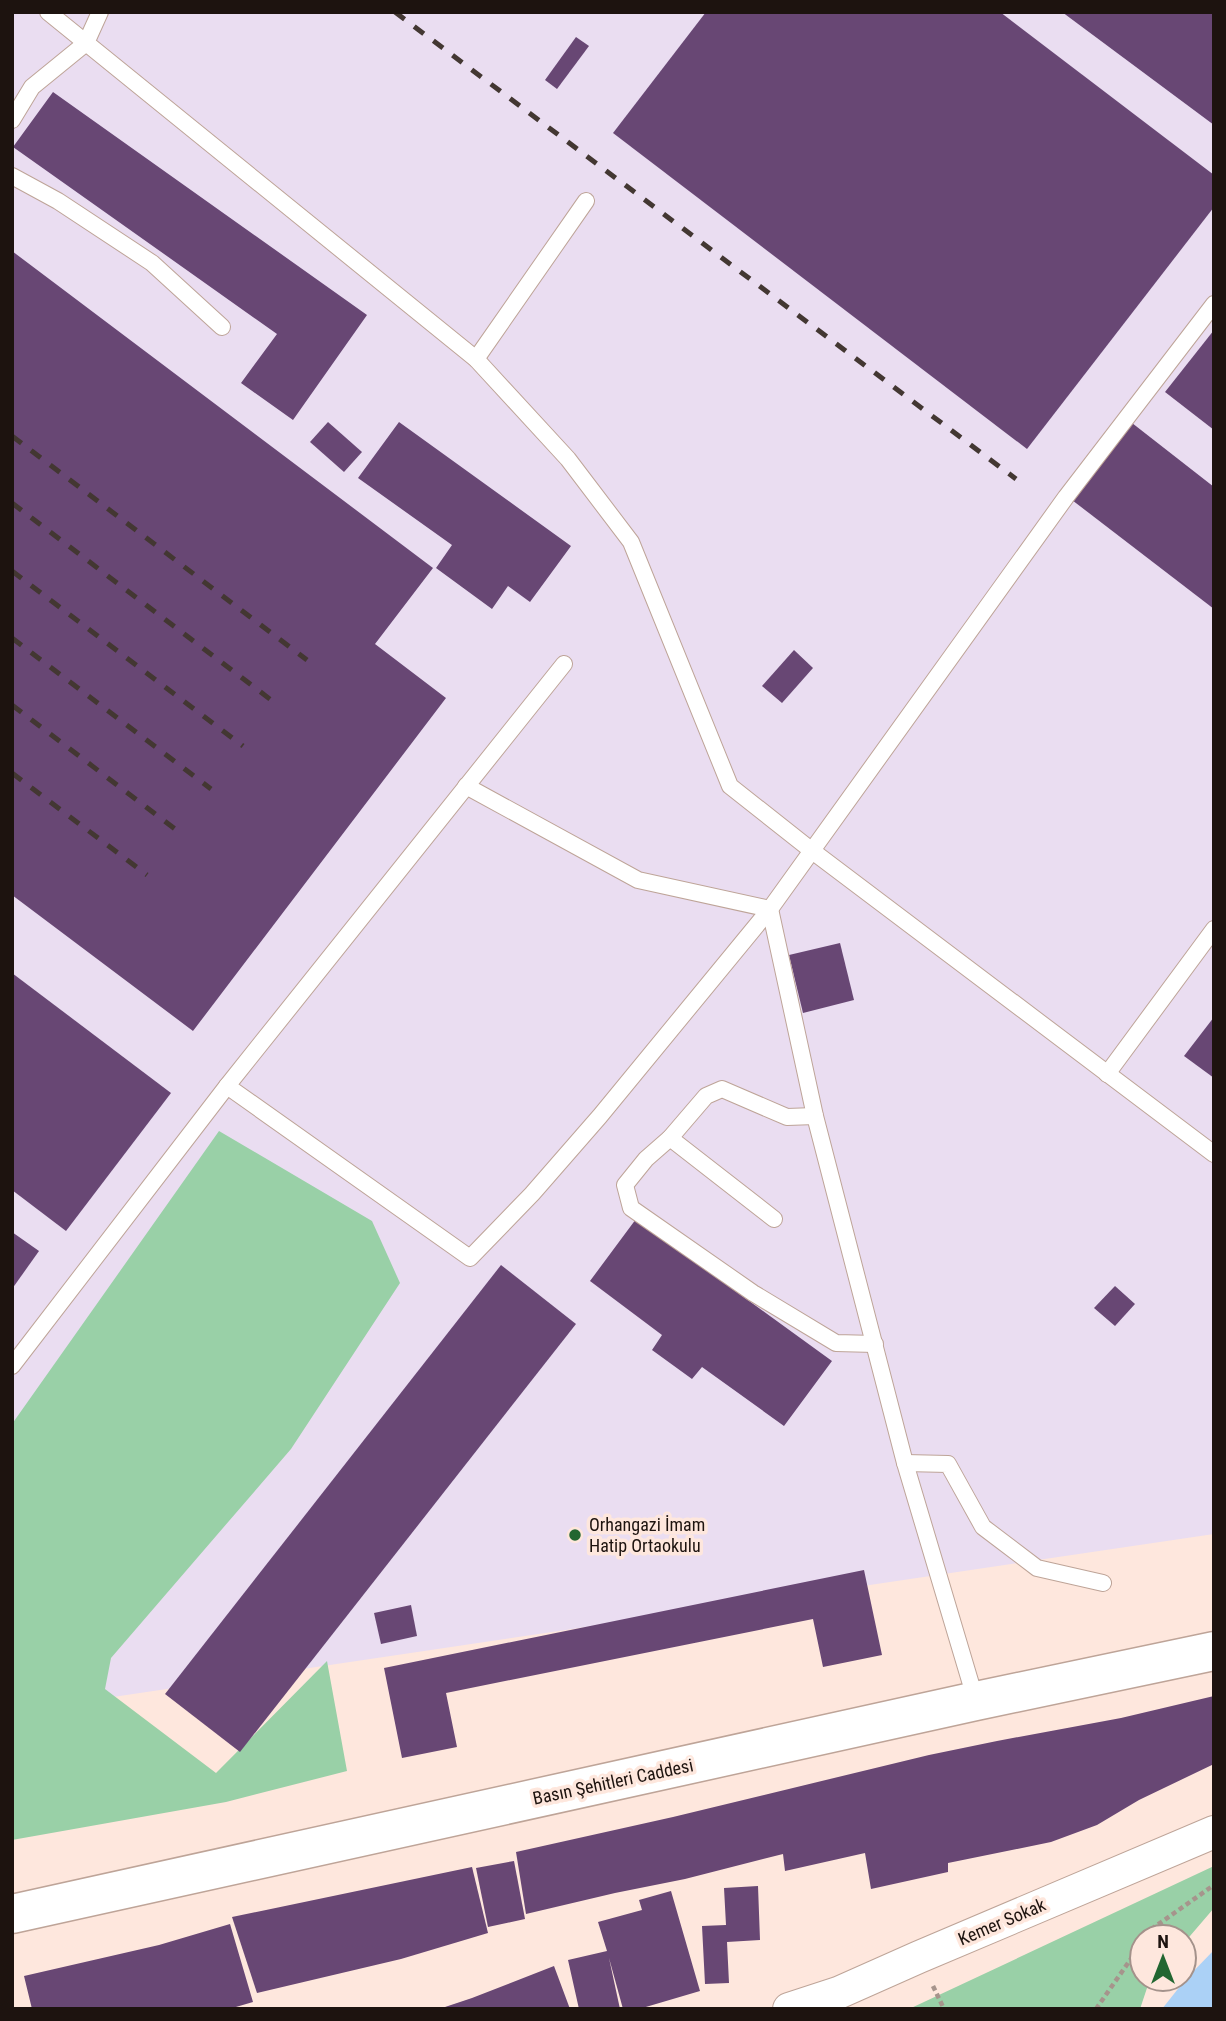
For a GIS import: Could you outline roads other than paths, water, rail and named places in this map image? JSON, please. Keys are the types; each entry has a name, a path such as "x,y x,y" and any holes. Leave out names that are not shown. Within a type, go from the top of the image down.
{"main road":[{"name":"Basın Şehitleri Caddesi","path":"12,1914 1214,1651"},
{"path":"1106,1673 1161,1683 1214,1673"}],"street":[{"name":"Kemer Sokak","path":"789,2009 840,2001 1214,1832"}],"lane":[{"path":"48,12 476,359 568,459 631,542 730,786 1214,1154"},
{"path":"12,120 32,87 86,43 100,12"},
{"path":"12,176 58,201 152,263 222,327"},
{"path":"476,359 586,201"},
{"path":"227,1086 470,1258 566,1155 770,909 1066,497 1214,304"},
{"path":"12,1366 227,1086 564,664"},
{"path":"466,786 638,880 770,909"},
{"path":"770,909 815,1116 905,1463 976,1701"},
{"path":"1107,1074 1214,929"},
{"path":"815,1116 787,1117 722,1089 706,1096 625,1185 631,1208 753,1293 836,1343 875,1344"},
{"path":"670,1138 774,1219"},
{"path":"905,1463 948,1464 983,1527 1037,1567 1102,1583"}],"water":[{"path":"1214,1950 1214,2009 1162,2009 1175,1993 1198,1993 1198,1967"}],"railway":[{"path":"395,12 1016,479"},
{"path":"12,436 307,660"},
{"path":"12,503 275,703"},
{"path":"12,571 243,746"},
{"path":"12,638 211,789"},
{"path":"12,705 179,832"},
{"path":"12,773 147,875"}],"place":[{"name":"Orhangazi İmam Hatip Ortaokulu","path":"575,1535"}]}
